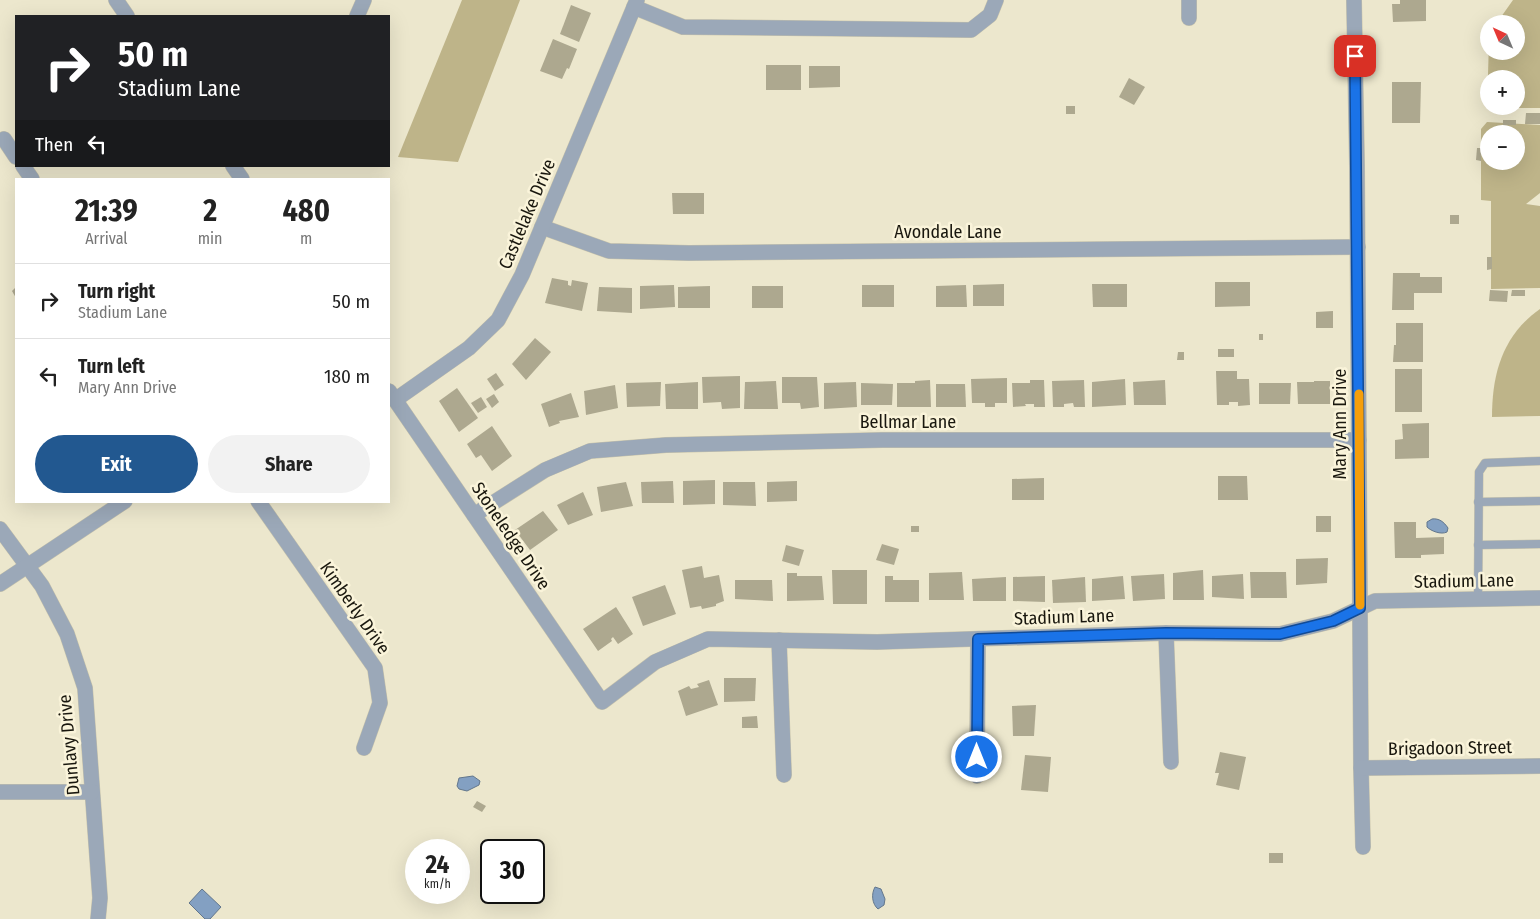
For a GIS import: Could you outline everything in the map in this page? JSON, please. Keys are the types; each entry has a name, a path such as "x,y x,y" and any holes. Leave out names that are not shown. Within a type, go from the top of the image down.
{"street":[{"path":"116,0 126,15"},
{"path":"357,15 364,0"},
{"path":"636,4 683,27 971,30 990,15 996,0"},
{"path":"1189,0 1189,18"},
{"name":"Mary Ann Drive","path":"1354,0 1363,847"},
{"name":"Castlelake Drive","path":"392,395 469,348 498,320 522,275 636,4"},
{"path":"4,139 15,156"},
{"path":"24,167 31,178"},
{"name":"Avondale Lane","path":"542,227 609,252 699,253 1358,247"},
{"name":"Stoneledge Drive","path":"392,395 602,702"},
{"name":"Bellmar Lane","path":"474,515 545,470 590,452 666,444 882,440 1359,440"},
{"path":"0,584 122,503"},
{"name":"Kimberly Drive","path":"259,503 375,668 380,703 364,748"},
{"name":"Dunlavy Drive","path":"0,529 42,586 67,634 85,688 100,898 98,919"},
{"name":"Stadium Lane","path":"602,702 655,662 708,639 876,642 1166,633 1280,634 1333,621 1376,601 1540,598"},
{"path":"1166,633 1171,762"},
{"path":"977,776 978,639"},
{"path":"779,640 784,774"},
{"name":"Brigadoon Street","path":"1361,768 1540,766"},
{"path":"0,792 92,792"}],"lane":[{"path":"1478,599 1479,472 1485,463 1540,461"},
{"path":"1478,502 1540,501"},
{"path":"1478,545 1540,544"}],"shaded area":[{"path":"462,0 520,0 458,162 398,157"},
{"path":"1513,0 1540,0 1540,108 1525,108 1525,70 1488,70 1488,60 1525,60 1525,15 1502,15"},
{"path":"1487,122 1540,125 1540,193 1526,204 1540,206 1540,288 1491,289 1491,201 1481,200 1481,170 1525,170 1525,125 1484,125"},
{"path":"1540,309 1540,416 1492,417 1494,385 1502,356 1517,331 1527,319"}],"water":[{"path":"1432,519 1443,522 1448,528 1447,532 1436,532 1427,527 1427,522"},
{"path":"473,776 480,781 479,785 467,791 459,789 457,786 459,778"},
{"path":"875,887 881,889 885,899 884,905 878,909 873,899"},
{"path":"202,889 221,907 210,919 205,919 189,903"}],"building":[{"path":"1400,0 1426,0 1426,21 1393,22 1392,4 1400,4"},
{"path":"571,5 591,13 579,42 560,34"},
{"path":"553,39 577,49 569,69 567,68 562,79 540,71"},
{"path":"766,65 801,65 801,90 766,90"},
{"path":"809,66 840,66 840,87 809,88"},
{"path":"1129,78 1145,87 1134,105 1119,97"},
{"path":"1392,82 1421,82 1420,123 1392,123"},
{"path":"1066,106 1075,106 1075,114 1066,114"},
{"path":"1526,113 1540,113 1540,124 1525,124"},
{"path":"1503,120 1516,120 1516,125 1503,125"},
{"path":"1477,148 1480,148 1480,161 1476,160"},
{"path":"672,193 704,193 704,214 673,214"},
{"path":"1450,215 1459,215 1459,224 1450,224"},
{"path":"1487,257 1492,257 1492,269 1487,270"},
{"path":"1393,273 1420,273 1420,277 1442,277 1442,293 1414,293 1414,310 1392,310"},
{"path":"552,278 568,281 568,285 571,286 572,280 588,283 582,311 545,303"},
{"path":"1215,282 1250,282 1250,306 1215,307"},
{"path":"1004,284 1004,306 973,306 973,285"},
{"path":"1092,284 1127,284 1127,307 1093,307"},
{"path":"674,285 675,307 640,309 640,286"},
{"path":"862,285 894,285 894,307 862,307"},
{"path":"966,285 967,307 936,307 936,286"},
{"path":"710,286 710,308 678,308 678,287"},
{"path":"752,286 783,286 783,308 752,308"},
{"path":"599,287 632,288 632,313 597,311"},
{"path":"1490,290 1508,291 1507,302 1489,301"},
{"path":"1512,290 1525,290 1525,296 1511,296"},
{"path":"1333,311 1333,328 1316,328 1316,312"},
{"path":"1396,323 1423,323 1423,362 1393,362 1394,345 1396,345"},
{"path":"1259,334 1263,334 1263,340 1259,340"},
{"path":"535,338 551,352 526,380 512,364"},
{"path":"1218,349 1234,349 1234,357 1218,357"},
{"path":"1178,352 1184,352 1184,360 1177,360"},
{"path":"1395,369 1422,369 1422,412 1395,412"},
{"path":"1216,371 1237,371 1237,379 1249,379 1250,405 1238,406 1238,402 1229,402 1229,405 1217,405"},
{"path":"496,373 504,385 495,391 487,379"},
{"path":"740,376 740,408 722,409 721,402 703,403 702,377"},
{"path":"782,377 817,377 819,407 801,409 800,403 782,403"},
{"path":"1007,378 1007,403 995,403 995,407 985,407 985,403 972,403 971,379"},
{"path":"1125,379 1126,405 1092,407 1092,382"},
{"path":"930,380 931,407 897,407 897,383 915,383 915,381"},
{"path":"1030,380 1044,380 1045,407 1034,407 1034,404 1025,404 1026,406 1013,407 1012,383 1030,383"},
{"path":"1084,380 1085,407 1074,407 1073,403 1064,404 1064,407 1053,407 1052,381"},
{"path":"1165,380 1166,405 1134,405 1133,382"},
{"path":"776,381 778,409 744,409 745,382"},
{"path":"1330,381 1330,404 1298,404 1297,382"},
{"path":"661,382 660,406 627,407 626,383"},
{"path":"698,382 698,409 666,409 665,384"},
{"path":"856,382 857,407 824,409 824,383"},
{"path":"861,383 893,384 892,405 861,405"},
{"path":"1259,383 1291,383 1290,404 1259,404"},
{"path":"936,384 965,384 966,407 936,407"},
{"path":"615,385 618,408 586,415 584,391"},
{"path":"457,388 478,418 459,432 439,401"},
{"path":"571,393 579,417 559,421 560,423 549,427 541,404"},
{"path":"494,394 499,402 492,408 486,399"},
{"path":"481,397 487,407 478,413 471,403"},
{"path":"1429,423 1429,458 1395,459 1395,440 1403,439 1402,424"},
{"path":"492,426 512,456 492,471 481,455 476,458 467,444"},
{"path":"1218,476 1247,476 1248,500 1218,500"},
{"path":"1044,478 1044,500 1012,500 1012,479"},
{"path":"715,480 715,504 683,505 683,481"},
{"path":"673,481 674,503 642,503 641,482"},
{"path":"797,481 797,501 767,502 767,482"},
{"path":"626,482 633,506 601,512 597,487"},
{"path":"723,482 755,482 756,506 723,505"},
{"path":"583,492 593,515 568,525 557,505"},
{"path":"543,511 558,530 530,550 515,530"},
{"path":"1316,516 1331,516 1331,532 1316,532"},
{"path":"1394,522 1416,522 1416,538 1444,537 1444,554 1421,555 1421,558 1395,558"},
{"path":"911,526 919,526 919,532 911,532"},
{"path":"882,544 899,549 894,565 876,560"},
{"path":"786,545 804,550 799,566 782,561"},
{"path":"1328,558 1327,583 1296,585 1296,559"},
{"path":"702,566 704,578 719,575 724,601 716,604 716,606 702,609 701,606 690,608 682,570"},
{"path":"832,570 867,570 867,604 833,604"},
{"path":"1203,570 1204,600 1173,600 1173,573"},
{"path":"962,572 964,600 929,600 929,573"},
{"path":"1250,572 1286,572 1287,598 1251,598"},
{"path":"787,573 797,573 797,576 822,576 824,600 787,601"},
{"path":"1164,574 1165,599 1133,601 1131,576"},
{"path":"1243,574 1244,599 1212,597 1212,576"},
{"path":"885,576 893,576 893,580 919,580 919,602 885,602"},
{"path":"1045,576 1045,602 1013,601 1013,577"},
{"path":"1123,576 1125,599 1092,601 1092,579"},
{"path":"1006,577 1006,601 973,601 972,579"},
{"path":"1085,577 1086,602 1053,603 1052,580"},
{"path":"735,580 772,580 773,601 735,599"},
{"path":"665,585 676,614 643,626 632,597"},
{"path":"616,607 633,634 618,644 613,637 612,641 598,651 583,629"},
{"path":"724,678 756,678 755,701 724,702"},
{"path":"709,680 718,705 686,716 678,691 689,686 691,689 699,687 697,684"},
{"path":"1036,705 1034,736 1013,736 1012,706"},
{"path":"757,716 758,728 742,728 742,717"},
{"path":"1220,752 1246,757 1239,790 1216,785 1219,773 1215,773"},
{"path":"1025,755 1051,757 1048,792 1021,790"},
{"path":"477,801 486,806 482,812 473,807"},
{"path":"1269,853 1283,853 1283,863 1269,863"}],"slow traffic":[{"path":"1359,394 1360,605"}],"route":[{"path":"977,757 978,639 1166,633 1280,634 1333,621 1360,608 1358,166 1355,56"}]}
